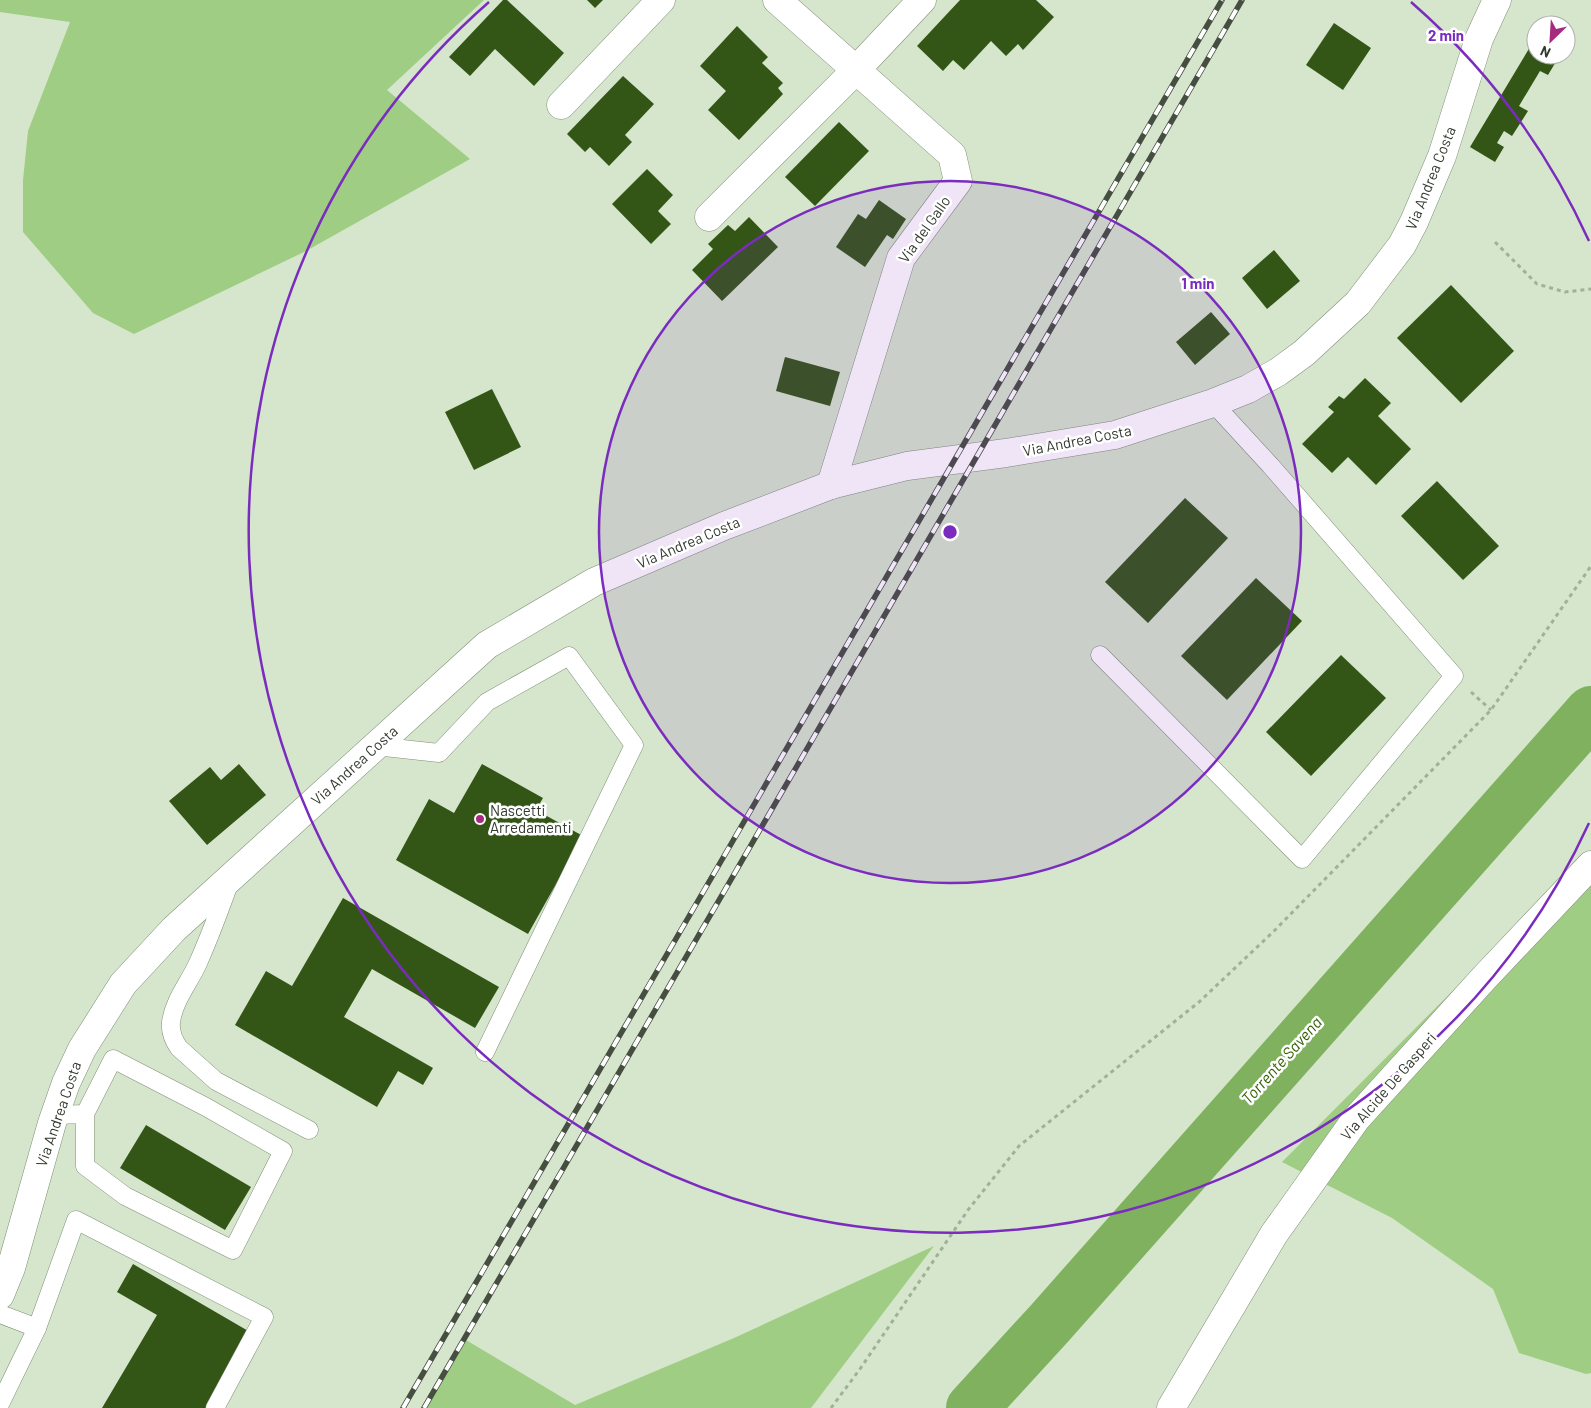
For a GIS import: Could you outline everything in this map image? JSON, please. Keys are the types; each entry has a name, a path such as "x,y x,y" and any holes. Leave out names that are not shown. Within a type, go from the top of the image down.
{"main road":[{"path":"561,105 661,0"},
{"name":"Via del Gallo","path":"777,0 952,155 958,181 901,258 831,485"},
{"path":"709,217 855,71 922,0"},
{"name":"Via Andrea Costa","path":"0,1295 11,1268 66,1083 82,1049 123,984 174,929 487,645 594,582 724,526 831,485 907,466 1006,453 1115,435 1214,403 1248,389 1278,372 1304,353 1358,303 1402,245 1428,193 1480,39 1496,0"},
{"name":"Via Alcide De Gasperi","path":"1171,1408 1274,1234 1356,1119 1478,984 1591,865"}],"lane":[{"path":"1100,655 1302,859 1454,676 1277,472 1214,403"},
{"path":"375,746 439,753 487,702 569,656 634,745 485,1052"},
{"path":"232,876 210,938 176,1004 171,1024 174,1041 178,1048 216,1081 309,1130"},
{"path":"113,1059 206,1107 283,1151 233,1250 125,1196 84,1166 85,1114 113,1059"},
{"path":"55,1115 85,1114"},
{"path":"0,1404 37,1328 76,1220 264,1317 215,1408"},
{"path":"0,1314 37,1328"}],"path":[{"path":"1495,242 1537,284 1565,292 1591,289"},
{"path":"831,1408 860,1369 968,1210 1019,1146 1199,1002 1274,931 1490,710 1591,566"}],"green space":[{"path":"0,0 484,0 387,90 470,159 306,251 134,334 93,313 23,232 23,180 28,131 70,22 0,12"},
{"path":"1591,852 1591,1373 1586,1374 1519,1353 1493,1289 1392,1218 1282,1162"},
{"path":"934,1246 811,1408 427,1408 466,1340 575,1405 734,1338"}],"building":[{"path":"503,0 507,0 564,53 534,86 495,49 470,76 449,57"},
{"path":"587,0 603,0 595,8"},
{"path":"960,0 1036,0 1054,17 1023,50 1018,44 1006,56 991,41 964,70 953,60 943,71 917,46"},
{"path":"1334,23 1371,48 1343,90 1306,65"},
{"path":"737,26 768,57 762,63 783,83 778,88 783,94 739,140 708,110 726,91 700,66"},
{"path":"1526,54 1526,65 1554,65 1548,75 1540,71 1519,106 1528,111 1512,136 1504,131 1497,143 1504,147 1495,162 1470,147"},
{"path":"623,76 654,104 625,135 632,142 609,166 590,147 585,152 567,134"},
{"path":"839,122 869,151 815,206 785,177"},
{"path":"647,169 673,195 658,211 671,224 651,244 612,204"},
{"path":"879,200 906,219 893,239 887,235 865,267 836,247 858,214 866,219"},
{"path":"749,217 778,247 722,301 692,270 713,249 708,244 728,225 735,231"},
{"path":"1274,250 1300,281 1267,309 1242,278"},
{"path":"1451,285 1514,351 1461,403 1397,338"},
{"path":"1211,312 1230,334 1195,365 1176,342"},
{"path":"785,357 840,372 830,406 776,391"},
{"path":"1365,378 1391,403 1378,416 1411,449 1376,485 1348,457 1332,473 1302,444 1334,412 1328,407 1339,396 1344,399"},
{"path":"492,389 521,447 474,470 445,412"},
{"path":"1437,481 1499,546 1463,580 1401,516"},
{"path":"1185,498 1228,538 1148,623 1105,582"},
{"path":"1256,578 1302,621 1227,700 1181,656"},
{"path":"1341,655 1386,698 1311,776 1266,732"},
{"path":"239,764 266,795 207,845 169,801 210,767 221,780"},
{"path":"482,764 543,798 536,810 583,836 528,934 396,860 429,799 454,813"},
{"path":"343,898 499,987 475,1028 372,969 344,1017 433,1068 423,1085 398,1071 377,1107 235,1025 266,971 292,986"},
{"path":"146,1125 251,1187 225,1230 120,1168"},
{"path":"133,1264 250,1332 206,1408 102,1408 157,1315 117,1292"}],"waterway":[{"name":"Torrente Savena","path":"972,1408 1049,1324 1591,712"}],"railway":[{"path":"403,1408 1222,0"},
{"path":"424,1408 1242,0"}],"place":[{"name":"Nascetti Arredamenti","path":"480,819"}]}
